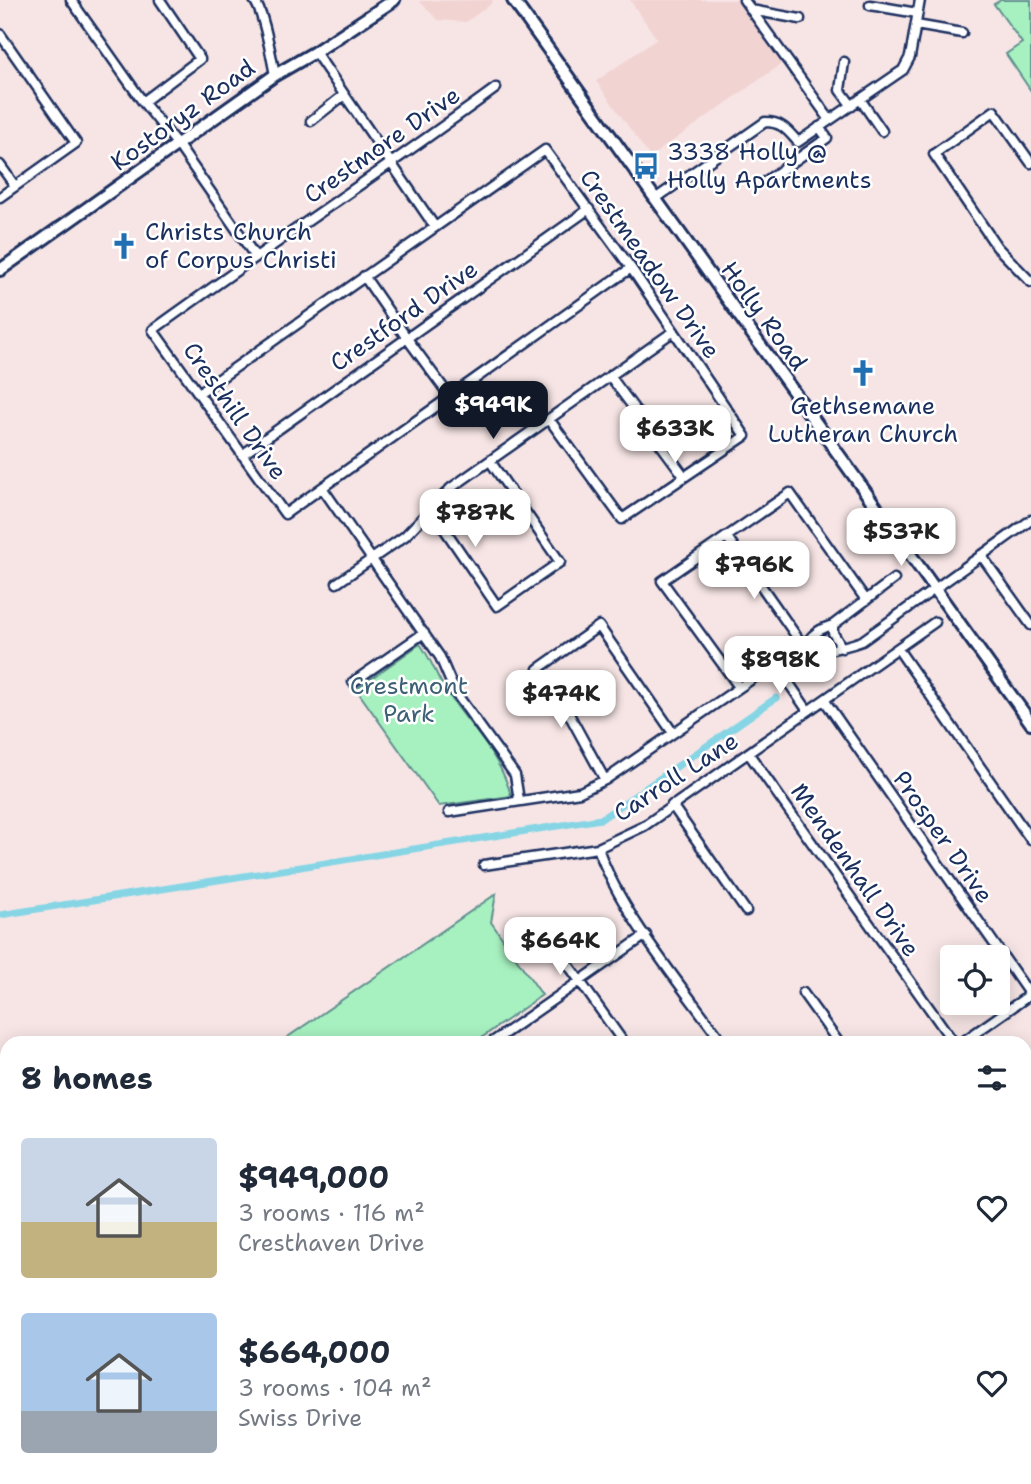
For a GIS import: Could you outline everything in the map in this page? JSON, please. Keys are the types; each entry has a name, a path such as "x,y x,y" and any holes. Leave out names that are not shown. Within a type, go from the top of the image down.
{"main road":[{"name":"Kostoryz Road","path":"0,270 275,75 394,0"},
{"name":"Holly Road","path":"513,0 1031,723"}],"street":[{"path":"71,0 143,102 178,145 255,256"},
{"path":"143,102 200,58 160,0"},
{"path":"254,0 261,8 275,75"},
{"path":"261,8 269,0"},
{"path":"744,0 830,120"},
{"path":"798,142 903,70 910,57 920,0"},
{"path":"870,5 918,13"},
{"path":"751,10 800,19"},
{"path":"916,25 962,33"},
{"path":"0,34 76,144 0,197"},
{"path":"199,393 435,228 315,52"},
{"path":"844,62 840,90 852,106"},
{"name":"Crestmore Drive","path":"153,330 255,256 392,164 496,88"},
{"path":"311,121 344,96"},
{"path":"860,99 882,131"},
{"path":"1031,163 994,111 934,154 997,247 1031,282"},
{"path":"655,199 765,122 782,125 798,142 803,155"},
{"path":"766,181 827,138 819,127"},
{"name":"Crestmeadow Drive","path":"435,228 545,150 631,268 746,436 684,476"},
{"path":"0,165 15,186"},
{"name":"Crestford Drive","path":"242,455 589,209"},
{"path":"323,489 631,268"},
{"path":"364,276 451,398"},
{"name":"Cresthill Drive","path":"153,330 285,514 323,489 440,657 455,692 514,775 519,800"},
{"path":"337,583 405,536 451,488 674,331"},
{"path":"549,419 622,519 684,476 610,376"},
{"path":"429,511 439,521 497,606 560,562 490,461"},
{"path":"739,687 662,581 790,493 866,600"},
{"name":"Carroll Lane","path":"449,812 580,792 605,779 775,663 802,654 842,649 862,641 1031,520"},
{"path":"727,537 799,640 802,654"},
{"path":"981,555 1031,625"},
{"path":"802,654 808,638 833,625 894,579"},
{"name":"Carroll Lane","path":"484,865 598,848 644,826 935,622"},
{"path":"833,625 833,633 842,649"},
{"path":"605,779 570,716 538,669 599,626 673,733"},
{"path":"353,682 424,633"},
{"path":"898,649 1031,841"},
{"path":"775,663 808,711"},
{"name":"Prosper Drive","path":"825,701 1030,995"},
{"name":"Mendenhall Drive","path":"749,754 949,1036"},
{"path":"672,805 746,911"},
{"path":"598,848 606,872 646,936 718,1036"},
{"path":"540,925 619,1036"},
{"path":"501,1036 646,936"},
{"path":"803,993 834,1036"},
{"path":"971,1036 1030,995"}],"shaded area":[{"path":"493,0 466,22 438,20 419,1"},
{"path":"630,0 738,0 783,63 650,157 596,81 657,39"}],"green space":[{"path":"1001,0 1031,0 1031,91 1006,54 1022,43 994,4"},
{"name":"Crestmont Park","path":"420,644 443,686 491,752 511,796 439,806 356,689"},
{"path":"496,894 491,922 542,995 484,1036 289,1036"}],"waterway":[{"path":"0,915 601,819 776,698"}],"place":[{"name":"3338 Holly @ Holly Apartments","path":"646,166"},
{"name":"Christs Church of Corpus Christi","path":"124,246"},
{"name":"Gethsemane Lutheran Church","path":"863,373"}]}
